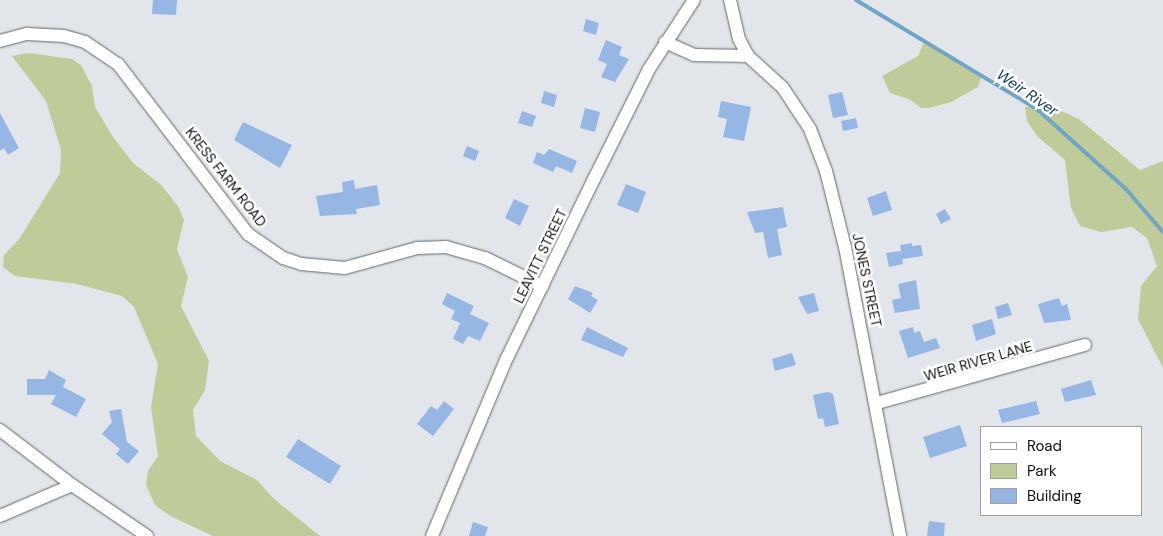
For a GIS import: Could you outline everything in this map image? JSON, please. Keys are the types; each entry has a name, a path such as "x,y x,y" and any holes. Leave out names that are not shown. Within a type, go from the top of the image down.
{"street":[{"name":"LEAVITT STREET","path":"432,536 486,405 542,286 665,42 694,0"},
{"name":"JONES STREET","path":"730,0 739,39 748,56 797,105 820,152 845,247 877,403 900,536"},
{"name":"KRESS FARM ROAD","path":"0,40 27,34 64,36 85,42 118,64 248,234 283,258 301,264 345,268 417,248 446,247 485,258 542,286"},
{"path":"665,42 694,55 748,56"},
{"name":"WEIR RIVER LANE","path":"877,403 1086,345"},
{"path":"0,430 72,486 146,536"},
{"path":"0,516 72,486"}],"green space":[{"path":"924,42 982,75 978,87 951,102 929,108 921,108 911,100 890,93 882,76 918,56"},
{"path":"29,53 72,59 81,65 92,86 95,107 113,137 133,163 161,185 178,206 184,220 177,249 188,277 181,306 209,361 205,390 193,410 196,436 220,461 257,480 274,499 320,536 213,536 170,516 155,505 146,485 148,471 158,456 151,407 158,364 134,307 122,296 77,284 15,276 3,267 4,255 20,238 60,173 61,150 46,101 12,56"},
{"path":"1025,107 1054,108 1079,119 1140,170 1163,161 1163,368 1138,319 1141,286 1157,266 1147,238 1132,227 1101,232 1080,226 1071,208 1065,160 1038,137 1027,121"}],"building":[{"path":"153,0 177,0 176,15 152,14"},
{"path":"586,19 599,23 596,35 583,31"},
{"path":"606,40 622,47 619,55 629,59 615,82 601,77 607,64 598,60"},
{"path":"544,91 557,95 554,107 541,103"},
{"path":"842,92 848,115 833,118 828,95"},
{"path":"721,101 751,107 744,141 723,137 727,119 718,117"},
{"path":"585,108 600,112 595,132 580,128"},
{"path":"522,111 536,116 532,127 518,123"},
{"path":"0,113 19,148 8,155 4,148 0,151"},
{"path":"856,118 858,128 843,131 841,121"},
{"path":"243,122 292,145 280,168 234,140"},
{"path":"467,146 479,151 475,161 463,156"},
{"path":"549,149 577,161 572,173 556,166 553,172 533,163 537,152 544,155"},
{"path":"354,180 355,189 377,185 380,205 356,209 357,214 320,216 316,196 343,192 342,182"},
{"path":"626,184 646,192 638,213 617,205"},
{"path":"886,191 892,210 873,216 867,198"},
{"path":"514,199 529,206 520,226 505,218"},
{"path":"783,207 787,227 777,229 782,255 768,258 763,232 755,233 747,212"},
{"path":"945,209 951,219 941,224 936,214"},
{"path":"912,243 912,246 921,245 923,256 902,259 903,264 889,267 886,253 901,251 902,256 900,245"},
{"path":"916,280 920,309 895,313 892,300 901,298 898,284"},
{"path":"575,286 593,293 591,296 598,300 590,313 568,299"},
{"path":"447,293 474,306 470,314 489,323 480,341 468,336 463,344 453,339 460,323 451,319 455,311 442,304"},
{"path":"814,293 819,311 807,314 798,297"},
{"path":"1059,298 1062,306 1067,304 1071,320 1044,323 1038,304"},
{"path":"1008,303 1012,315 998,319 995,307"},
{"path":"992,319 996,334 976,341 972,325"},
{"path":"587,327 628,348 623,357 581,340"},
{"path":"913,327 914,333 920,331 924,342 936,338 940,348 908,358 899,331"},
{"path":"792,353 796,365 775,371 772,359"},
{"path":"49,370 66,380 63,387 86,399 76,417 51,404 56,395 27,395 27,379 45,379"},
{"path":"1091,380 1096,395 1065,402 1061,389"},
{"path":"828,392 833,394 839,424 825,427 823,418 818,419 813,395"},
{"path":"444,401 454,409 433,436 417,424 431,406 437,410"},
{"path":"1036,401 1040,414 1002,423 998,410"},
{"path":"121,409 127,442 139,451 128,464 116,454 120,449 102,434 112,422 109,411"},
{"path":"960,425 967,446 930,458 923,437"},
{"path":"298,439 341,466 330,484 286,457"},
{"path":"929,521 945,523 944,536 927,536"},
{"path":"473,522 488,527 485,536 469,536"}],"waterway":[{"name":"Weir River","path":"856,0 1038,110 1125,188 1163,232"}]}
